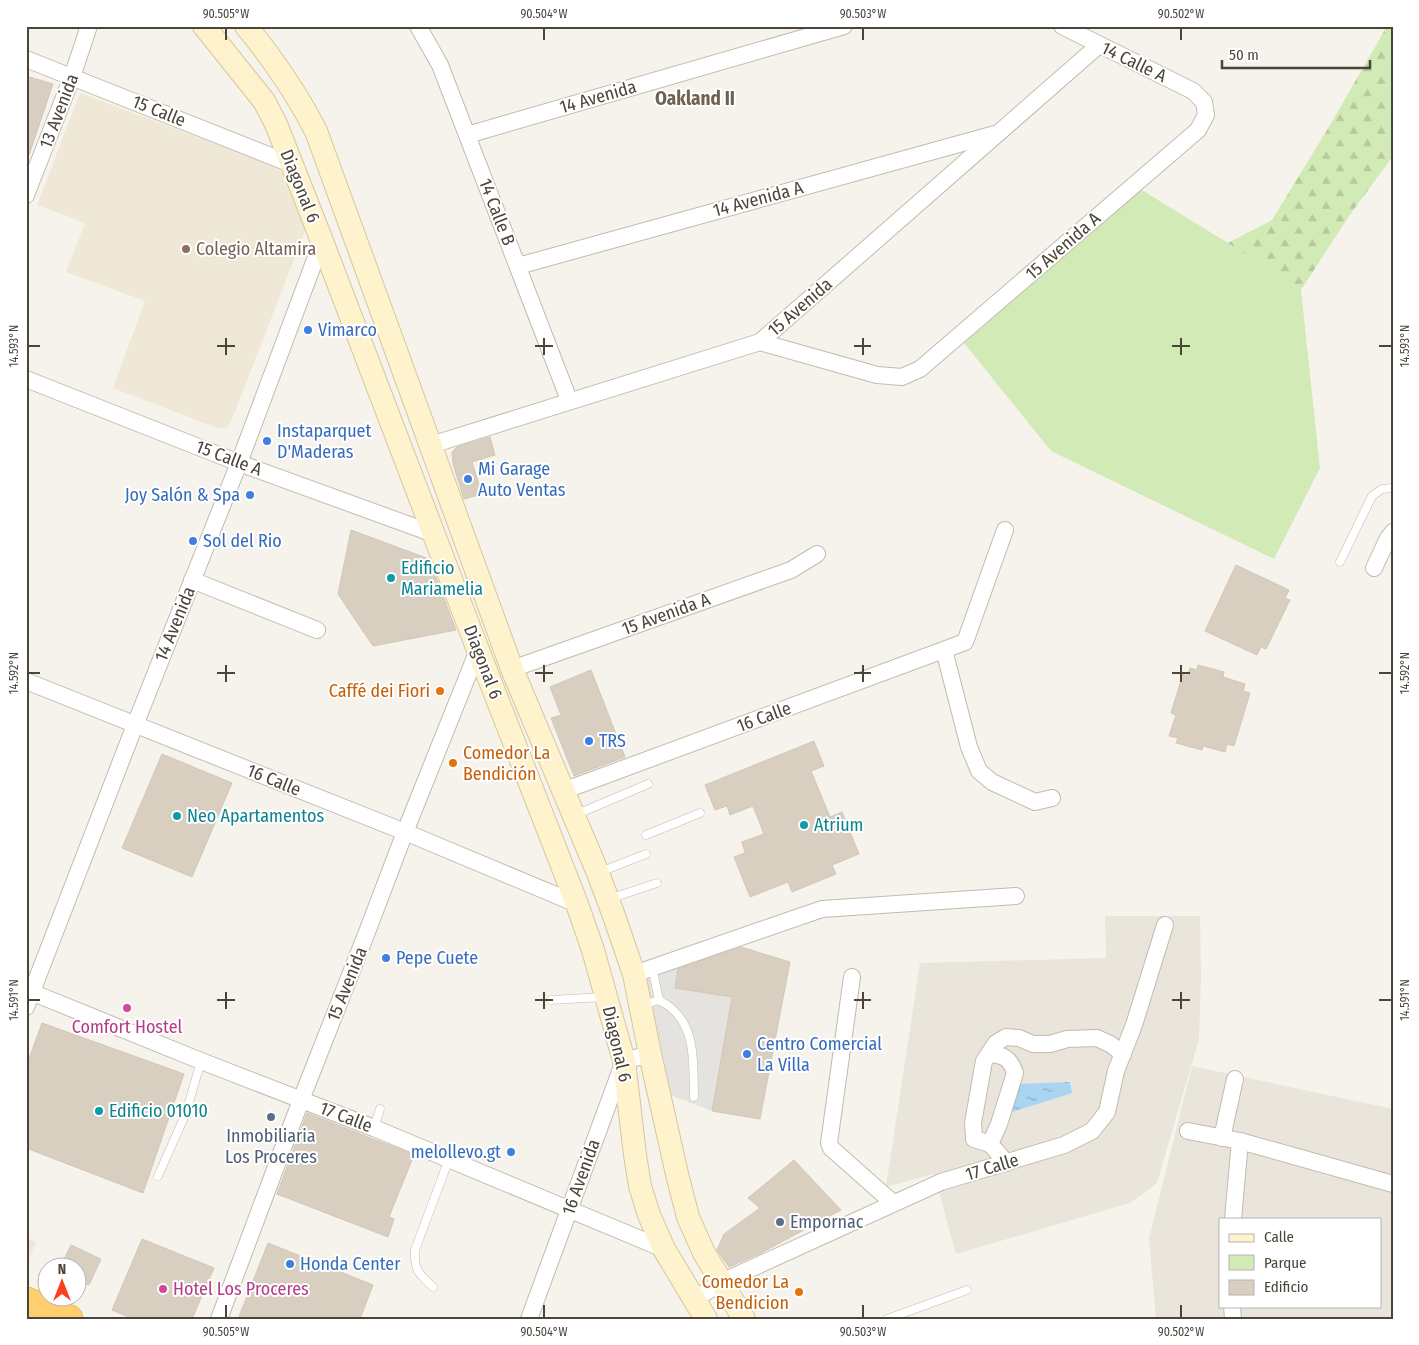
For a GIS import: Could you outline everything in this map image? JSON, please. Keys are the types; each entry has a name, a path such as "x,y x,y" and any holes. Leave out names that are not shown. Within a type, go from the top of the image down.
{"highway":[{"path":"26,1301 68,1319"}],"main road":[{"name":"Diagonal 6","path":"204,26 264,101 276,124 322,241 577,904 624,1060 634,1155 640,1186 649,1216 664,1249 706,1319"},
{"name":"Diagonal 6","path":"246,26 260,43 298,99 316,131 512,669 598,872 608,900 643,970 650,1003 650,1054 688,1217 704,1253 744,1319"}],"street":[{"name":"13 Avenida","path":"26,195 72,77 89,26"},
{"name":"14 Calle B","path":"418,26 440,65 569,400"},
{"name":"14 Avenida","path":"467,135 844,26"},
{"name":"14 Calle A","path":"1062,26 1193,92 1204,102"},
{"name":"15 Avenida","path":"431,445 569,400 760,342 1099,45"},
{"name":"15 Calle","path":"26,59 291,164"},
{"name":"15 Avenida A","path":"760,342 877,375 902,377 920,369 1198,130 1206,115 1204,102"},
{"name":"14 Avenida A","path":"518,266 999,132"},
{"name":"14 Avenida","path":"28,996 239,462 322,241"},
{"name":"15 Calle A","path":"26,379 239,462 434,534"},
{"name":"16 Calle","path":"563,791 965,642 1006,530"},
{"path":"1374,568 1388,538 1393,532"},
{"name":"15 Avenida A","path":"512,669 791,570 817,554"},
{"path":"192,580 317,630"},
{"name":"15 Avenida","path":"219,1319 301,1100 478,650"},
{"path":"944,650 969,747 979,771 992,782 1035,802 1052,798"},
{"name":"16 Calle","path":"26,681 405,832 577,904"},
{"path":"643,970 822,910 1016,896"},
{"name":"17 Calle","path":"694,1298 721,1282 941,1182 1064,1145 1092,1131 1107,1112 1116,1071 1134,1025 1165,925"},
{"path":"852,978 829,1143 831,1148 893,1203"},
{"name":"17 Calle","path":"28,996 374,1128 664,1249"},
{"path":"1007,1163 990,1144 974,1139 973,1123 981,1074 984,1061 996,1043 1006,1037 1018,1038 1033,1044 1050,1044 1067,1039 1098,1038 1123,1054"},
{"path":"624,1060 650,1054"},
{"path":"989,1054 997,1054 1008,1058 1015,1073 1002,1116 990,1144"},
{"name":"16 Avenida","path":"529,1319 624,1060"},
{"path":"1222,1138 1235,1079"},
{"path":"1188,1131 1240,1141 1393,1184"},
{"path":"1233,1218 1240,1141"}],"lane":[{"path":"1340,562 1372,496 1382,489 1393,488"},
{"path":"573,815 648,784"},
{"path":"646,835 700,813"},
{"path":"598,872 646,854"},
{"path":"608,900 657,883"},
{"path":"551,1000 606,997"},
{"path":"650,1003 673,1009 691,1036 694,1097"},
{"path":"158,1176 186,1114 201,1062"},
{"path":"374,1128 380,1109"},
{"path":"433,1287 419,1275 414,1262 414,1250 449,1159"},
{"path":"887,1319 967,1290"}],"shaded area":[{"name":"Colegio Altamira","path":"80,93 279,168 307,226 231,422 225,428 217,428 113,388 145,301 66,272 85,223 37,205"},
{"path":"1105,916 1200,916 1201,978 1199,1039 1157,1183 1130,1203 956,1254 934,1174 886,1187 920,963 1106,958"},
{"path":"679,965 676,988 732,997 712,1111 670,1095 644,981"},
{"path":"1192,1066 1393,1109 1393,1319 1156,1319 1149,1239"},
{"path":"26,1238 36,1242 26,1267"}],"green space":[{"path":"1387,26 1393,26 1393,156 1349,216 1301,290 1228,243 1272,220"},
{"path":"1140,189 1301,290 1320,468 1274,559 1051,451 964,343"}],"water":[{"path":"1070,1082 1072,1093 1012,1112 1015,1084"}],"building":[{"path":"26,76 53,84 29,155 26,154"},
{"name":"Mi Garage Auto Ventas","path":"490,437 495,455 472,462 482,494 464,499 453,464 452,452 457,447"},
{"name":"Edificio Mariamelia","path":"351,530 429,559 456,630 373,646 338,594"},
{"path":"1236,565 1289,590 1285,598 1290,600 1266,649 1261,647 1257,655 1205,631"},
{"path":"1198,665 1224,672 1223,677 1245,684 1243,691 1250,693 1234,746 1227,744 1225,752 1203,746 1202,750 1176,743 1178,738 1169,736 1176,715 1171,713 1183,674 1187,676 1190,668 1197,670"},
{"name":"TRS","path":"591,670 625,757 574,776 551,718 561,715 550,687"},
{"name":"Atrium","path":"814,741 824,766 811,771 830,817 842,812 859,854 832,865 836,874 792,892 788,882 750,897 734,857 745,853 742,842 764,834 753,806 730,815 727,806 715,810 705,785"},
{"name":"Neo Apartamentos","path":"162,754 232,783 192,877 122,848"},
{"name":"Centro Comercial La Villa","path":"741,947 790,962 760,1119 712,1111 732,997 675,988 678,969"},
{"name":"Edificio 01010","path":"42,1023 184,1074 143,1193 26,1148 26,1067"},
{"path":"307,1113 414,1155 389,1217 394,1219 388,1237 277,1194"},
{"name":"Empornac","path":"794,1160 841,1210 761,1253 729,1267 717,1250 724,1234 760,1208 748,1198"},
{"name":"Hotel Los Proceres","path":"142,1239 214,1268 192,1319 133,1319 112,1310"},
{"name":"Honda Center","path":"268,1243 373,1285 360,1319 238,1319"},
{"path":"71,1245 101,1259 89,1285 88,1258 65,1258"}],"place":[{"name":"Colegio Altamira","path":"186,249"},
{"name":"Vimarco","path":"308,330"},
{"name":"Instaparquet D'Maderas","path":"267,441"},
{"name":"Mi Garage Auto Ventas","path":"468,479"},
{"name":"Joy Salón & Spa","path":"250,495"},
{"name":"Sol del Rio","path":"193,541"},
{"name":"Edificio Mariamelia","path":"391,578"},
{"name":"Caffé dei Fiori","path":"440,691"},
{"name":"TRS","path":"589,741"},
{"name":"Comedor La Bendición","path":"453,763"},
{"name":"Neo Apartamentos","path":"177,816"},
{"name":"Atrium","path":"804,825"},
{"name":"Pepe Cuete","path":"386,958"},
{"name":"Comfort Hostel","path":"127,1008"},
{"name":"Centro Comercial La Villa","path":"747,1054"},
{"name":"Edificio 01010","path":"99,1111"},
{"name":"Inmobiliaria Los Proceres","path":"271,1117"},
{"name":"melollevo.gt","path":"511,1152"},
{"name":"Empornac","path":"780,1222"},
{"name":"Honda Center","path":"290,1264"},
{"name":"Hotel Los Proceres","path":"163,1289"},
{"name":"Comedor La Bendicion","path":"799,1292"}],"district":[{"name":"Oakland II","path":"695,98"}]}
